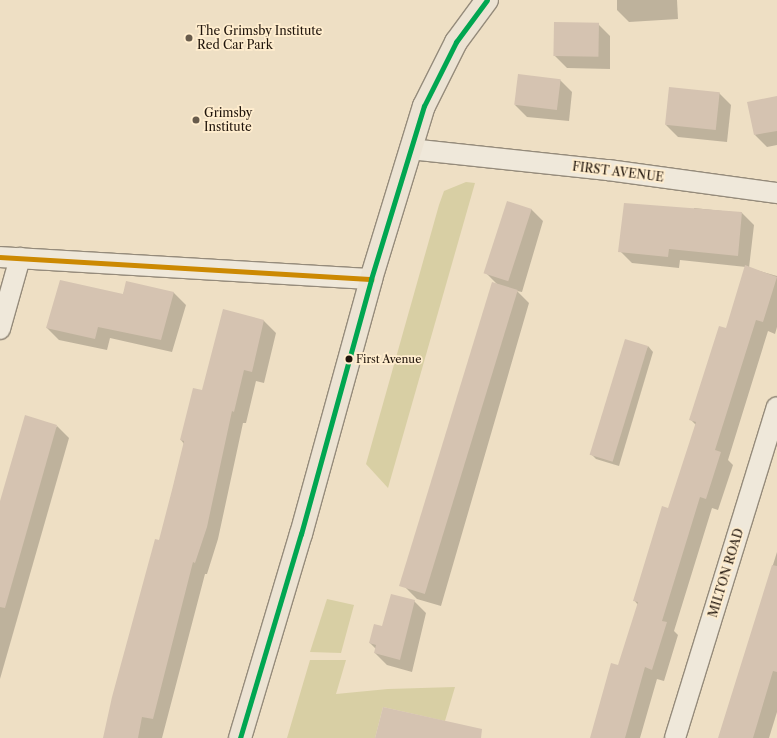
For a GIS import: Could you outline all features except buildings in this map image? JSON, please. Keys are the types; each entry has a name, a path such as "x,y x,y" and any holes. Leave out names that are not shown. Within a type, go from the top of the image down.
{"highway":[{"path":"240,738 301,534 371,279 410,149 438,73 456,42 487,0"}],"street":[{"name":"FIRST AVENUE","path":"410,149 608,170 777,193"},
{"path":"0,257 371,279"},
{"path":"0,329 20,258"},
{"name":"MILTON ROAD","path":"675,738 777,407"}],"shaded area":[{"path":"466,182 475,183 388,488 366,464 439,205 444,191"},
{"path":"327,599 354,605 341,653 310,652"},
{"path":"310,660 346,660 336,694 388,689 455,687 445,721 383,707 375,738 287,738"}],"transit line":[{"path":"240,738 301,534 371,279 424,106 456,42 487,0"},
{"path":"0,257 371,279"}],"place":[{"name":"The Grimsby Institute Red Car Park","path":"189,38"},
{"name":"Grimsby Institute","path":"196,120"},
{"name":"First Avenue","path":"349,359"}]}
